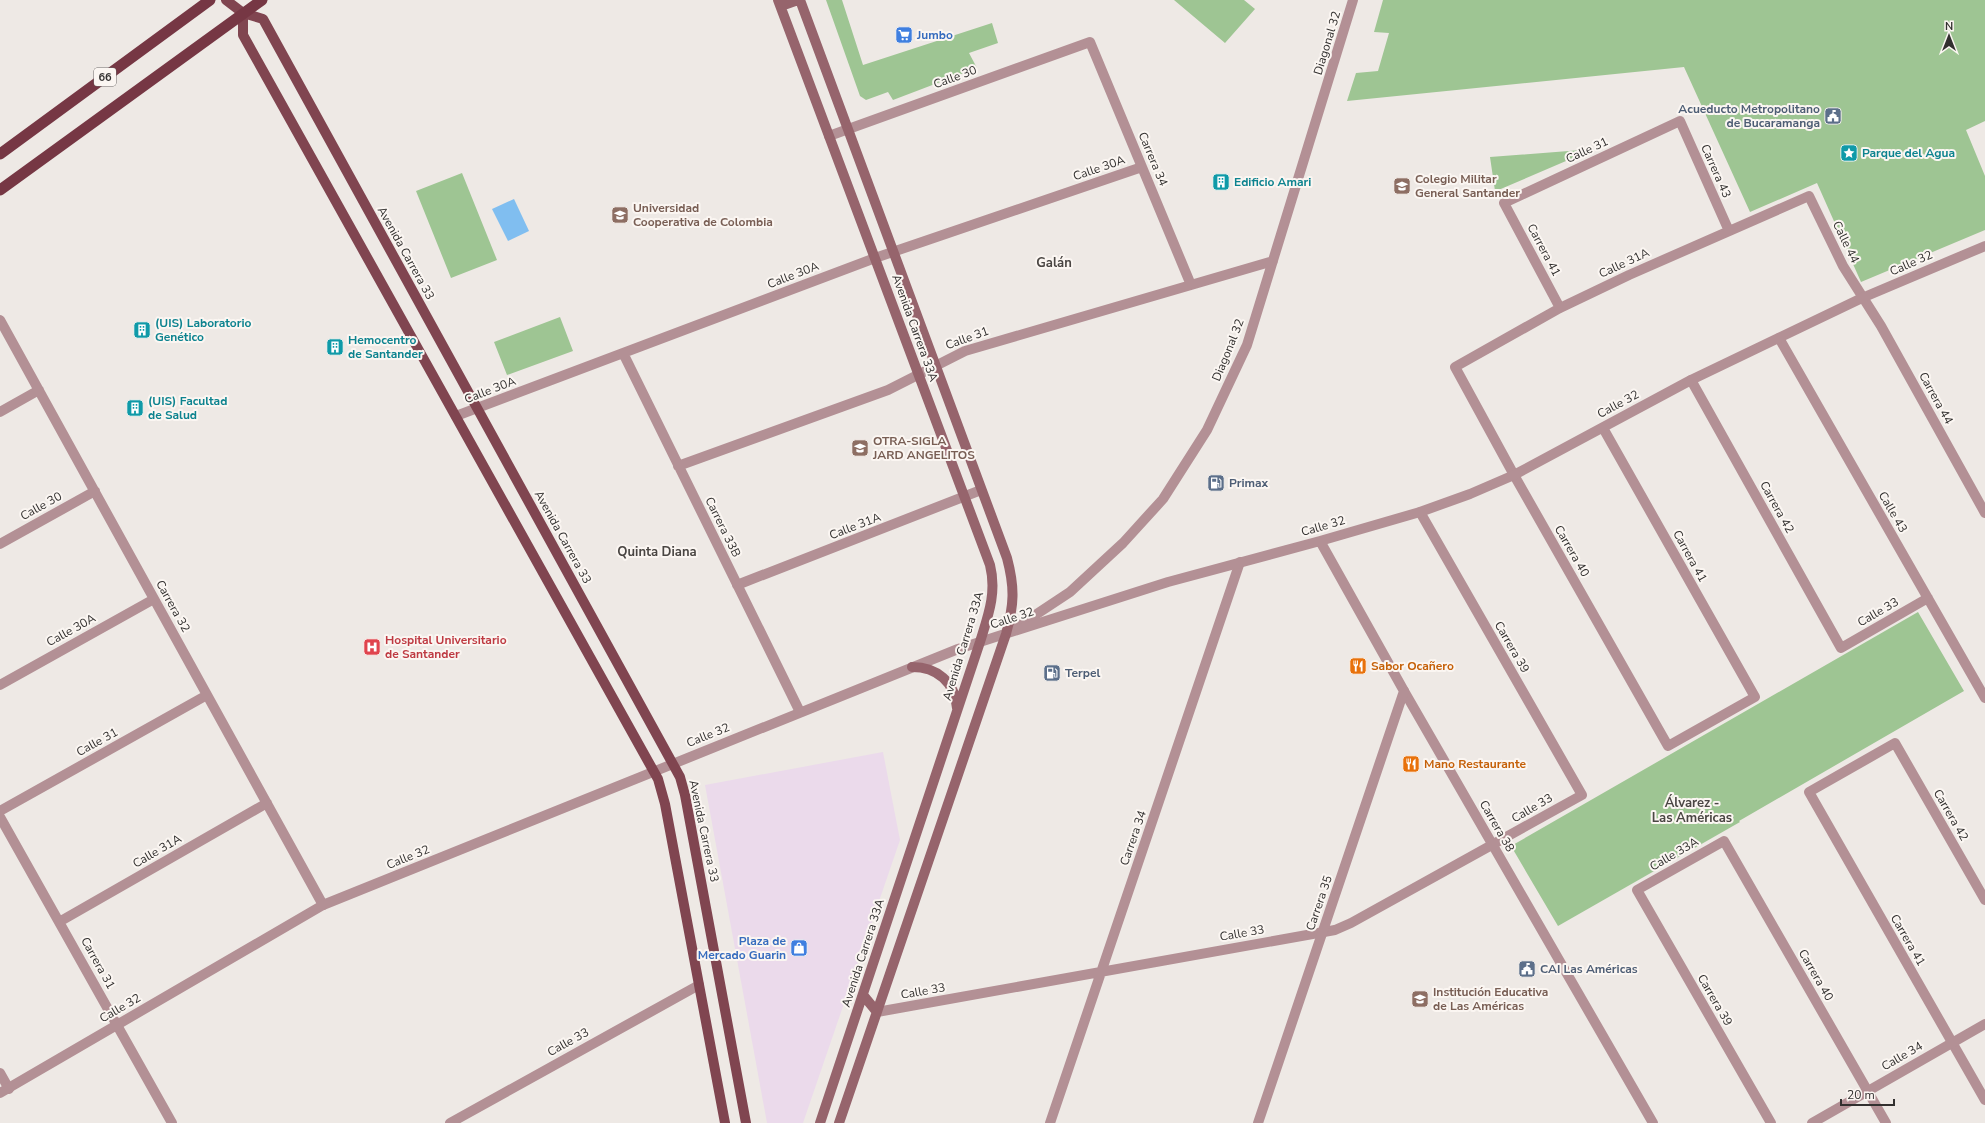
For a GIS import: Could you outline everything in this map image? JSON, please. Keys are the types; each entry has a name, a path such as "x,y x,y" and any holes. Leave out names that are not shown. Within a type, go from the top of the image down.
{"highway":[{"name":"66","path":"0,154 210,0"},
{"name":"66","path":"0,190 262,0"}],"main road":[{"name":"Avenida Carrera 33","path":"226,0 244,13 263,19 680,778 685,795 746,1123"},
{"path":"780,3 799,0"},
{"name":"Avenida Carrera 33A","path":"799,0 982,490 1012,576 1013,603 1006,634 839,1123"},
{"name":"Avenida Carrera 33A","path":"780,3 964,497 992,576 993,595 980,642 820,1123"},
{"path":"244,13 243,35 655,771 665,804 725,1123"},
{"path":"912,666 930,669 945,678 954,691 957,710"},
{"path":"863,995 877,1012"}],"street":[{"name":"Diagonal 32","path":"1006,634 1055,603 1086,579 1123,543 1163,499 1207,430 1247,345 1353,0"},
{"name":"Calle 30","path":"829,136 1090,42"},
{"name":"Carrera 34","path":"1090,42 1191,285"},
{"name":"Calle 31","path":"1504,203 1680,121"},
{"name":"Carrera 43","path":"1680,121 1729,231"},
{"name":"Calle 30A","path":"456,416 875,258 1142,167"},
{"name":"Calle 31A","path":"1456,367 1560,308 1629,275 1809,196"},
{"name":"Calle 44","path":"1809,196 1843,266 1862,298"},
{"name":"Carrera 41","path":"1504,203 1560,308"},
{"name":"Calle 32","path":"4,1091 323,905 912,666 980,642 1168,582 1420,512 1470,494 1514,475 1691,380 1862,298 1984,249"},
{"name":"Calle 31","path":"678,466 888,390 965,350 1273,260"},
{"name":"Carrera 44","path":"1862,298 1881,326 1985,513"},
{"name":"Carrera 32","path":"0,320 323,905"},
{"name":"Calle 43","path":"1779,338 1984,694"},
{"name":"Carrera 33B","path":"623,353 800,712"},
{"name":"Carrera 40","path":"1456,367 1514,475 1668,746"},
{"name":"Carrera 42","path":"1691,380 1841,648"},
{"path":"0,412 39,390"},
{"name":"Carrera 41","path":"1603,428 1754,697 1668,746"},
{"name":"Calle 31A","path":"737,585 982,490"},
{"name":"Calle 30","path":"0,544 95,491"},
{"name":"Carrera 39","path":"1420,512 1582,795"},
{"name":"Carrera 38","path":"1320,541 1404,691 1653,1123"},
{"name":"Carrera 34","path":"1050,1123 1240,562"},
{"name":"Calle 33","path":"1841,648 1928,598"},
{"name":"Calle 30A","path":"0,684 154,599"},
{"name":"Carrera 35","path":"1258,1123 1404,691"},
{"name":"Calle 31","path":"0,811 207,695"},
{"name":"Carrera 42","path":"1809,792 1895,743 1985,900"},
{"name":"Carrera 41","path":"1809,792 1985,1100"},
{"name":"Calle 33","path":"877,1012 1335,930 1351,923 1582,795"},
{"name":"Calle 31A","path":"59,922 267,803"},
{"name":"Carrera 31","path":"0,817 172,1123"},
{"name":"Carrera 40","path":"1724,841 1886,1123"},
{"name":"Calle 33A","path":"1637,890 1724,841"},
{"name":"Carrera 39","path":"1637,890 1771,1123"},
{"name":"Calle 33","path":"450,1123 699,984"},
{"name":"Calle 34","path":"1812,1123 1985,1024"},
{"path":"0,1073 4,1091"}],"shaded area":[{"name":"Plaza de Mercado Guarin","path":"883,752 900,840 803,1123 767,1123 705,785"}],"green space":[{"path":"826,0 842,0 863,65 992,23 998,43 969,53 977,68 893,100 888,92 866,100 860,96"},
{"path":"1174,0 1244,0 1255,9 1225,43"},
{"name":"Parque del Agua","path":"1383,0 1985,0 1985,121 1966,130 1985,176 1985,230 1861,282 1817,183 1750,212 1684,67 1347,101 1356,73 1378,71 1389,33 1374,32"},
{"path":"1594,149 1496,191 1495,191 1490,157"},
{"path":"462,173 497,260 451,278 416,191"},
{"path":"560,317 573,351 507,375 494,342"},
{"path":"1918,612 1964,691 1558,926 1511,846"}],"water":[{"path":"514,199 529,231 508,241 492,209"}],"place":[{"name":"Jumbo","path":"904,35"},
{"name":"Acueducto Metropolitano de Bucaramanga","path":"1833,116"},
{"name":"Parque del Agua","path":"1849,153"},
{"name":"Edificio Amari","path":"1221,182"},
{"name":"Colegio Militar General Santander","path":"1402,186"},
{"name":"Universidad Cooperativa de Colombia","path":"620,215"},
{"name":"(UIS) Laboratorio Genético","path":"142,330"},
{"name":"Hemocentro de Santander","path":"335,347"},
{"name":"(UIS) Facultad de Salud","path":"135,408"},
{"name":"OTRA-SIGLA JARD ANGELITOS","path":"860,448"},
{"name":"Primax","path":"1216,483"},
{"name":"Hospital Universitario de Santander","path":"372,647"},
{"name":"Sabor Ocañero","path":"1358,666"},
{"name":"Terpel","path":"1052,673"},
{"name":"Mano Restaurante","path":"1411,764"},
{"name":"Plaza de Mercado Guarin","path":"799,948"},
{"name":"CAI Las Américas","path":"1527,969"},
{"name":"Institución Educativa de Las Américas","path":"1420,999"}],"district":[{"name":"Galán","path":"1054,262"},
{"name":"Quinta Diana","path":"657,551"},
{"name":"Álvarez - Las Américas","path":"1692,810"}]}
